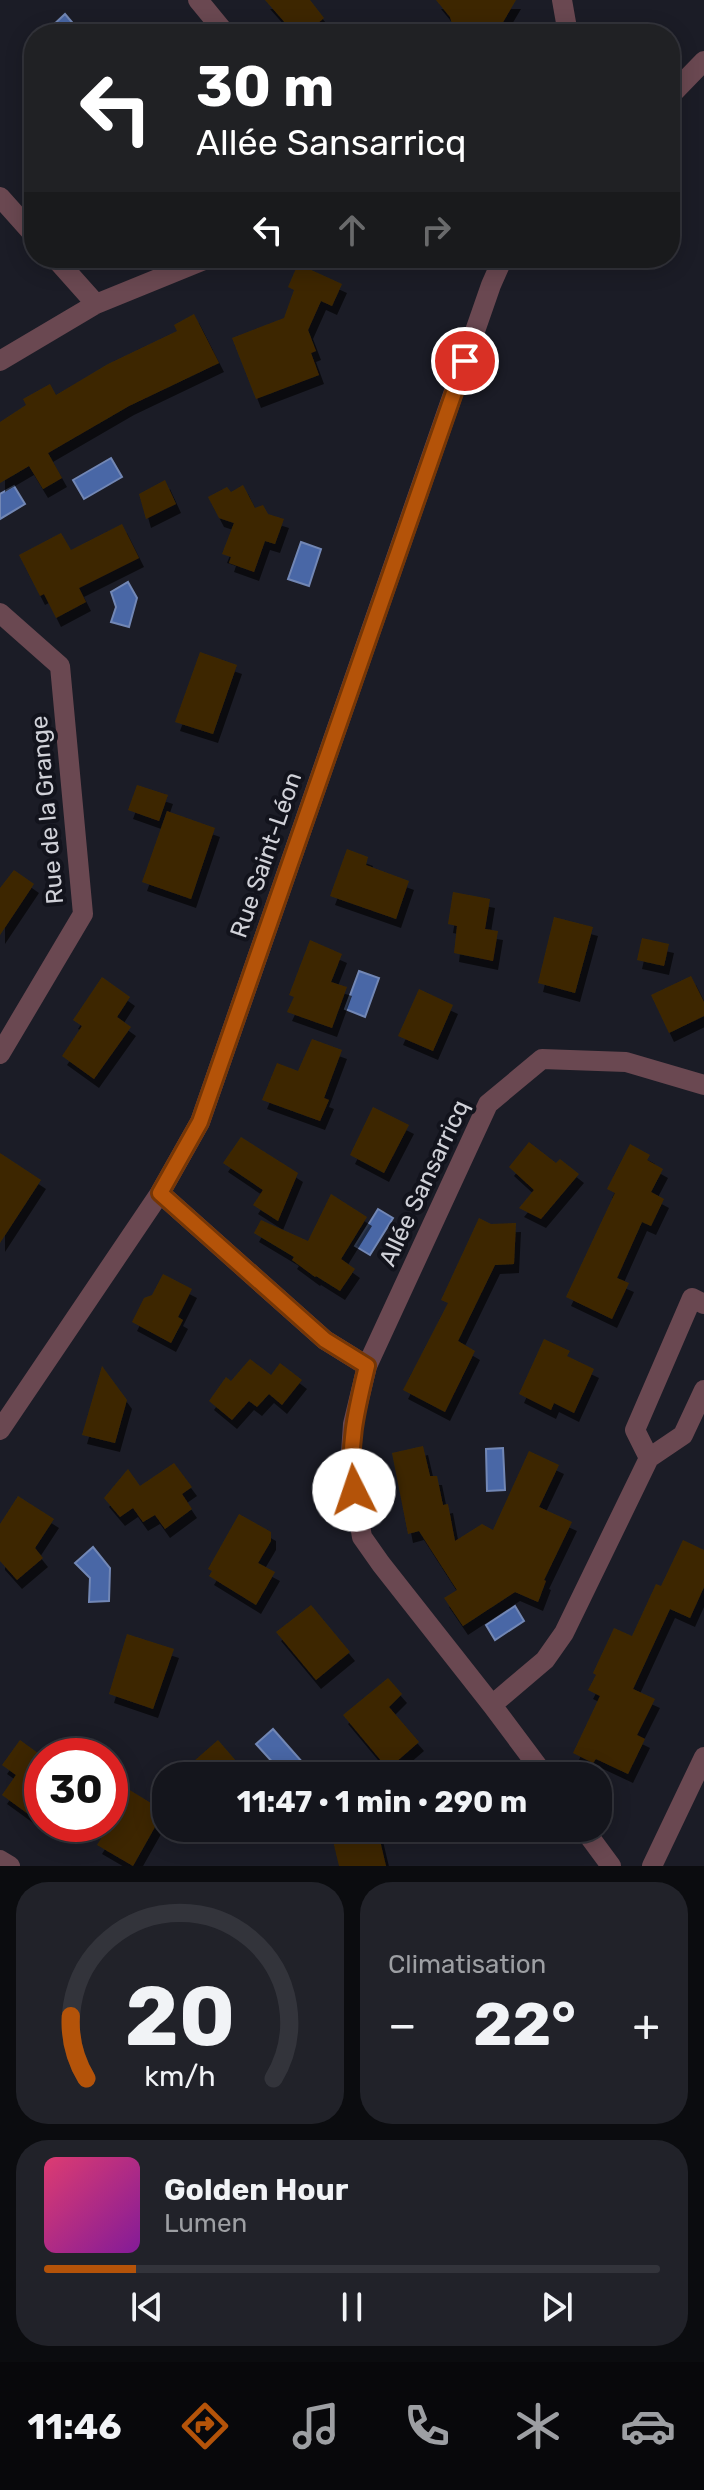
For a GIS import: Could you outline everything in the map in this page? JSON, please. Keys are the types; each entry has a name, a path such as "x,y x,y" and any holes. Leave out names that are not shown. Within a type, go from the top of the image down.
{"street":[{"path":"198,0 218,24"},
{"path":"562,0 566,24"},
{"path":"680,86 704,61"},
{"path":"0,197 24,224"},
{"path":"64,268 96,304"},
{"path":"0,361 96,304 184,268"},
{"name":"Rue Saint-Léon","path":"0,1430 160,1193 200,1122 499,268"},
{"name":"Rue de la Grange","path":"0,613 60,666 83,914 6,1030 0,1054"},
{"name":"Allée Sansarricq","path":"535,1762 362,1537 350,1467 353,1424 367,1366 488,1104 531,1068 542,1059 626,1062 704,1085"},
{"path":"160,1193 325,1340 367,1366"},
{"path":"649,1458 635,1430 692,1298 704,1304"},
{"path":"492,1705 545,1660 564,1633 649,1458 683,1435 704,1390"},
{"path":"652,1866 704,1757"},
{"path":"593,1842 611,1866"},
{"path":"0,1860 10,1866"}],"water":[{"path":"65,14 74,24 54,24"},
{"path":"111,458 122,477 84,499 73,480"},
{"path":"14,486 25,504 0,519 0,494"},
{"path":"301,542 321,549 309,586 288,579"},
{"path":"128,582 137,598 129,627 111,622 116,607 111,592"},
{"path":"359,971 379,978 365,1017 345,1009"},
{"path":"378,1209 393,1218 370,1255 355,1246"},
{"path":"503,1448 505,1490 487,1491 486,1449"},
{"path":"93,1547 110,1568 109,1601 89,1602 90,1578 75,1563"},
{"path":"515,1606 524,1621 495,1640 486,1625"},
{"path":"273,1729 302,1762 272,1762 256,1744"}],"building":[{"path":"265,0 310,0 324,18 317,24 286,24"},
{"path":"436,0 516,0 502,24 452,24"},
{"path":"296,268 307,268 342,284 332,306 321,301 308,330 316,351 311,353 319,375 256,399 232,338 284,318 294,290 288,287"},
{"path":"194,314 219,363 129,406 48,453 62,478 43,489 29,466 0,483 0,422 26,405 23,399 50,384 56,395 108,364 177,331 174,325"},
{"path":"165,480 176,504 146,519 139,494"},
{"path":"243,485 255,508 263,505 268,514 284,519 275,544 265,541 254,572 229,563 231,557 222,554 234,523 219,518 208,497 227,487 231,492"},
{"path":"122,524 139,558 79,588 86,602 56,618 44,594 40,596 19,555 61,533 71,550"},
{"path":"200,652 237,665 213,734 175,722"},
{"path":"137,785 168,795 159,821 128,810"},
{"path":"167,811 215,828 191,899 142,882"},
{"path":"347,849 368,857 366,865 409,881 396,919 330,896"},
{"path":"14,870 34,884 0,935 0,888"},
{"path":"453,892 490,899 485,929 498,931 493,961 454,953 457,926 448,924"},
{"path":"554,917 593,927 575,993 538,983"},
{"path":"642,938 669,944 664,966 637,960"},
{"path":"310,940 342,954 331,982 347,987 332,1028 287,1012 294,997 289,995"},
{"path":"691,976 704,1002 704,1016 669,1033 651,995"},
{"path":"102,977 130,997 117,1017 131,1027 94,1079 62,1056 82,1026 73,1020"},
{"path":"419,989 453,1005 433,1051 398,1036"},
{"path":"312,1039 342,1050 324,1098 329,1100 320,1121 262,1100 277,1063 298,1071"},
{"path":"373,1107 409,1125 384,1173 350,1155"},
{"path":"241,1137 298,1173 278,1221 253,1205 263,1190 223,1163"},
{"path":"529,1142 556,1163 560,1159 579,1174 541,1219 519,1208 534,1190 509,1167"},
{"path":"630,1144 650,1155 647,1160 663,1169 651,1192 664,1199 651,1226 642,1222 617,1278 629,1283 612,1319 566,1297 615,1193 607,1189"},
{"path":"0,1153 41,1180 0,1243"},
{"path":"331,1194 367,1217 341,1259 355,1269 340,1291 292,1260 294,1257 254,1233 261,1220 308,1241"},
{"path":"479,1218 491,1224 516,1223 514,1264 495,1265 458,1341 475,1351 445,1412 403,1390 448,1303 441,1300"},
{"path":"163,1274 192,1289 178,1317 183,1320 171,1343 132,1322 144,1298 152,1295"},
{"path":"544,1339 570,1351 567,1356 594,1369 574,1413 554,1403 551,1410 519,1394"},
{"path":"250,1359 271,1375 280,1363 302,1380 282,1405 269,1394 257,1407 249,1401 232,1420 209,1401 226,1377 231,1381"},
{"path":"102,1366 127,1400 115,1443 82,1435"},
{"path":"423,1446 430,1476 437,1476 443,1505 448,1504 455,1541 482,1524 493,1530 529,1451 559,1465 539,1507 572,1522 544,1580 538,1602 515,1592 463,1626 444,1598 457,1590 419,1531 408,1534 392,1453"},
{"path":"174,1463 192,1487 182,1494 192,1509 165,1529 155,1515 143,1522 133,1508 120,1517 104,1498 128,1469 140,1486"},
{"path":"18,1496 54,1519 35,1548 43,1558 17,1580 0,1561 0,1524"},
{"path":"239,1514 271,1532 271,1541 258,1563 275,1572 256,1605 209,1576 212,1571 208,1569"},
{"path":"683,1540 704,1550 704,1587 690,1618 670,1609 633,1689 655,1699 637,1735 645,1739 628,1774 612,1766 612,1762 596,1759 591,1762 573,1753 600,1696 588,1690 614,1628 632,1636 656,1584 661,1586"},
{"path":"311,1605 350,1652 316,1680 276,1632"},
{"path":"127,1634 174,1649 153,1709 109,1694"},
{"path":"388,1678 402,1694 389,1707 419,1742 396,1762 382,1762 343,1715"},
{"path":"20,1740 24,1743 24,1811 2,1795 16,1775 2,1765"},
{"path":"218,1740 237,1762 193,1762"},
{"path":"128,1789 152,1804 152,1832 133,1866 97,1845 99,1842 128,1842"},
{"path":"333,1842 380,1842 386,1866 339,1866"}],"route":[{"path":"354,1490 350,1467 353,1424 367,1366 325,1340 160,1193 200,1122 465,361"}]}
